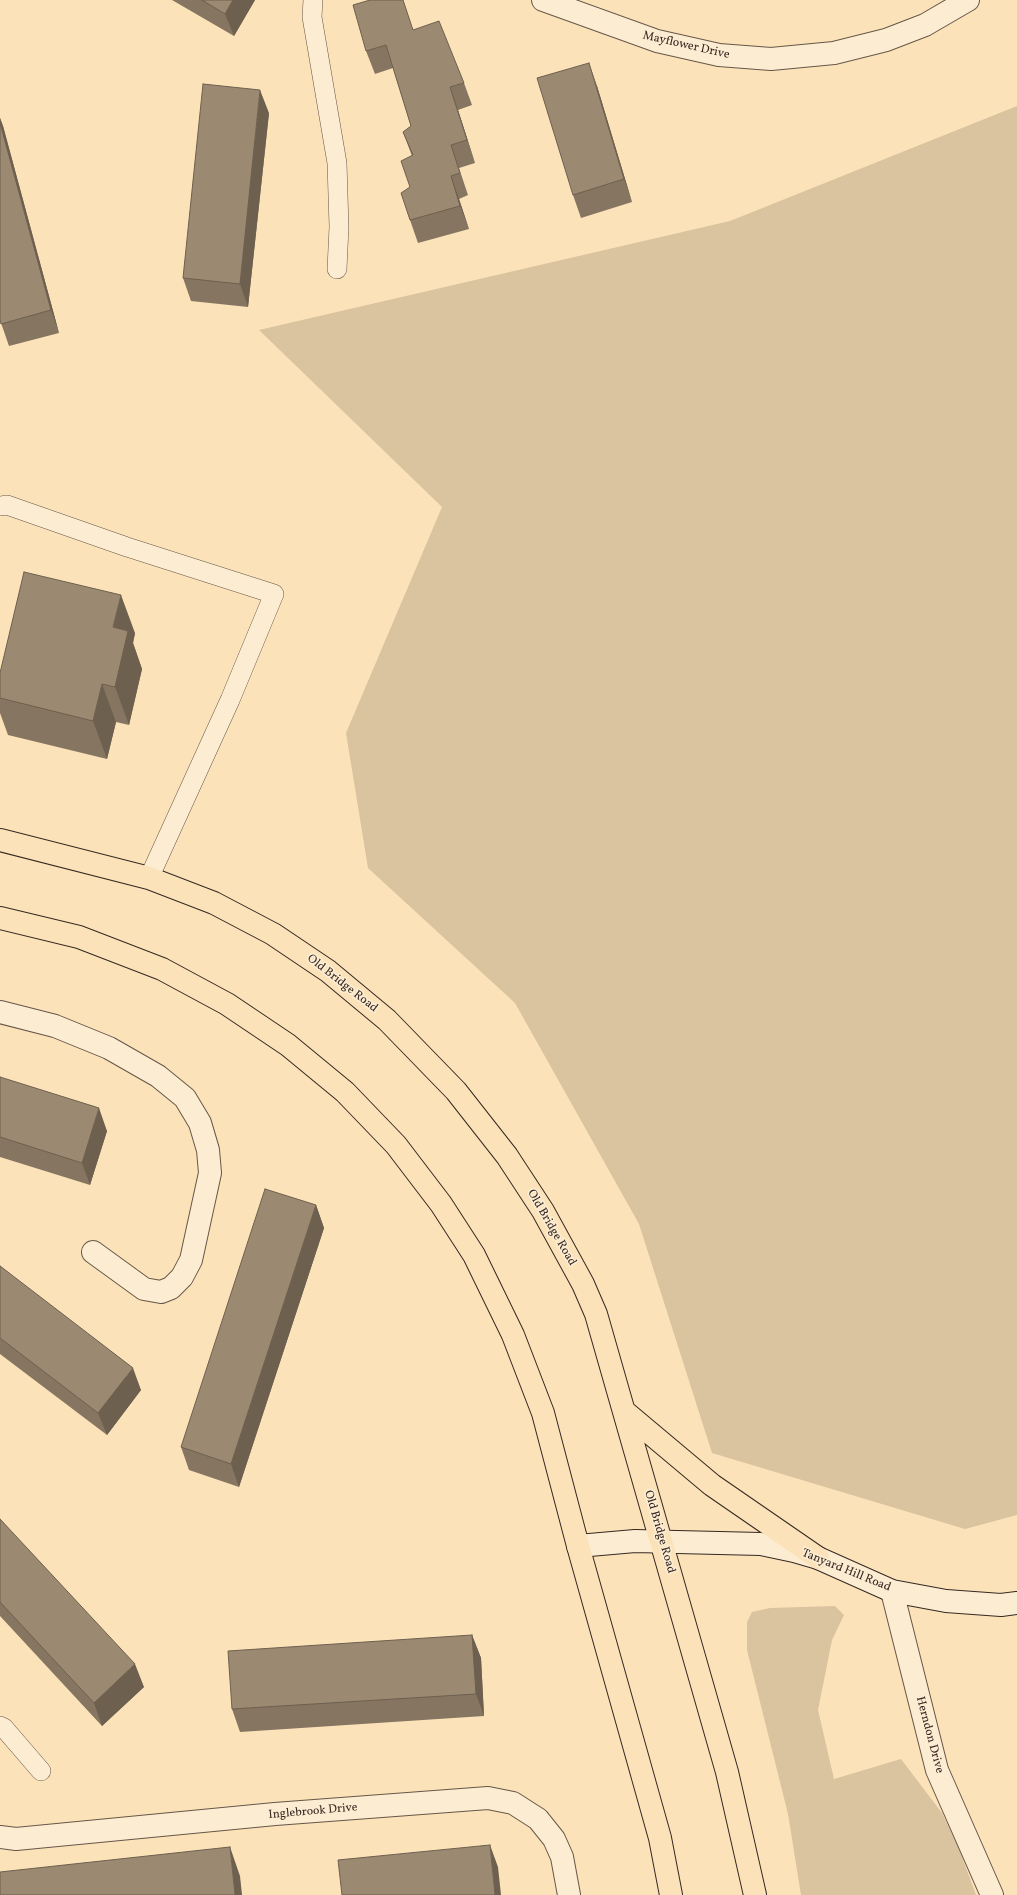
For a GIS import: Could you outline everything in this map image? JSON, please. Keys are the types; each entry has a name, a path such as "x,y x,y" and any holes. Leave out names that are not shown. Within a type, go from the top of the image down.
{"main road":[{"name":"Old Bridge Road","path":"0,840 149,878 214,903 273,934 328,972 387,1020 456,1091 507,1156 543,1211 583,1284 596,1314 727,1772 754,1895"},
{"path":"0,918 86,940 162,969 227,1004 288,1044 339,1087 396,1145 441,1204 474,1255 513,1335 543,1413 578,1546 660,1838 671,1895"},
{"path":"625,1412 707,1482 818,1558"}],"street":[{"name":"Mayflower Drive","path":"543,0 580,6 657,42 719,55 771,59 834,53 886,40 924,25 968,0"},
{"path":"0,1012 55,1026 108,1048 158,1076 184,1098 200,1123 208,1150 210,1173 191,1260 182,1277 172,1288 161,1292 144,1289 93,1252"},
{"name":"Tanyard Hill Road","path":"578,1546 635,1542 761,1544 818,1558 892,1591 946,1601 1001,1605 1017,1603"},
{"name":"Herndon Drive","path":"892,1591 937,1770 992,1895"},
{"name":"Inglebrook Drive","path":"0,1837 16,1839 275,1814 488,1798 513,1803 538,1819 554,1839 562,1858 569,1895"}],"lane":[{"path":"313,0 312,17 337,163 339,227 337,269"},
{"path":"0,506 8,505 128,547 274,594 230,700 149,878"},
{"path":"0,1726 4,1728 40,1772"}],"shaded area":[{"path":"1017,106 1017,1515 965,1529 712,1453 639,1224 515,1003 368,868 346,733 442,507 259,330 730,221"},
{"path":"835,1606 844,1615 832,1640 818,1710 834,1779 901,1759 942,1813 958,1846 976,1895 801,1895 788,1814 747,1650 747,1622 752,1612 770,1608"}],"building":[{"path":"202,0 233,0 225,14"},
{"path":"370,0 403,0 413,30 439,21 464,83 450,87 467,140 451,145 460,173 451,176 460,206 410,220 401,193 410,187 401,161 413,155 403,132 411,126 386,45 366,51 353,5"},
{"path":"589,63 624,179 573,195 537,78"},
{"path":"203,84 260,90 240,284 183,278"},
{"path":"0,123 51,310 1,324 0,320"},
{"path":"24,572 121,595 113,627 128,631 115,687 102,684 93,721 0,698 0,673"},
{"path":"0,1077 99,1108 82,1163 0,1137"},
{"path":"265,1189 316,1205 231,1464 181,1447"},
{"path":"0,1266 133,1368 98,1413 0,1338"},
{"path":"0,1519 135,1664 94,1703 0,1602"},
{"path":"472,1635 476,1694 232,1709 228,1651"},
{"path":"490,1845 495,1895 342,1895 338,1860"},
{"path":"230,1847 235,1895 0,1895 0,1872"}]}
